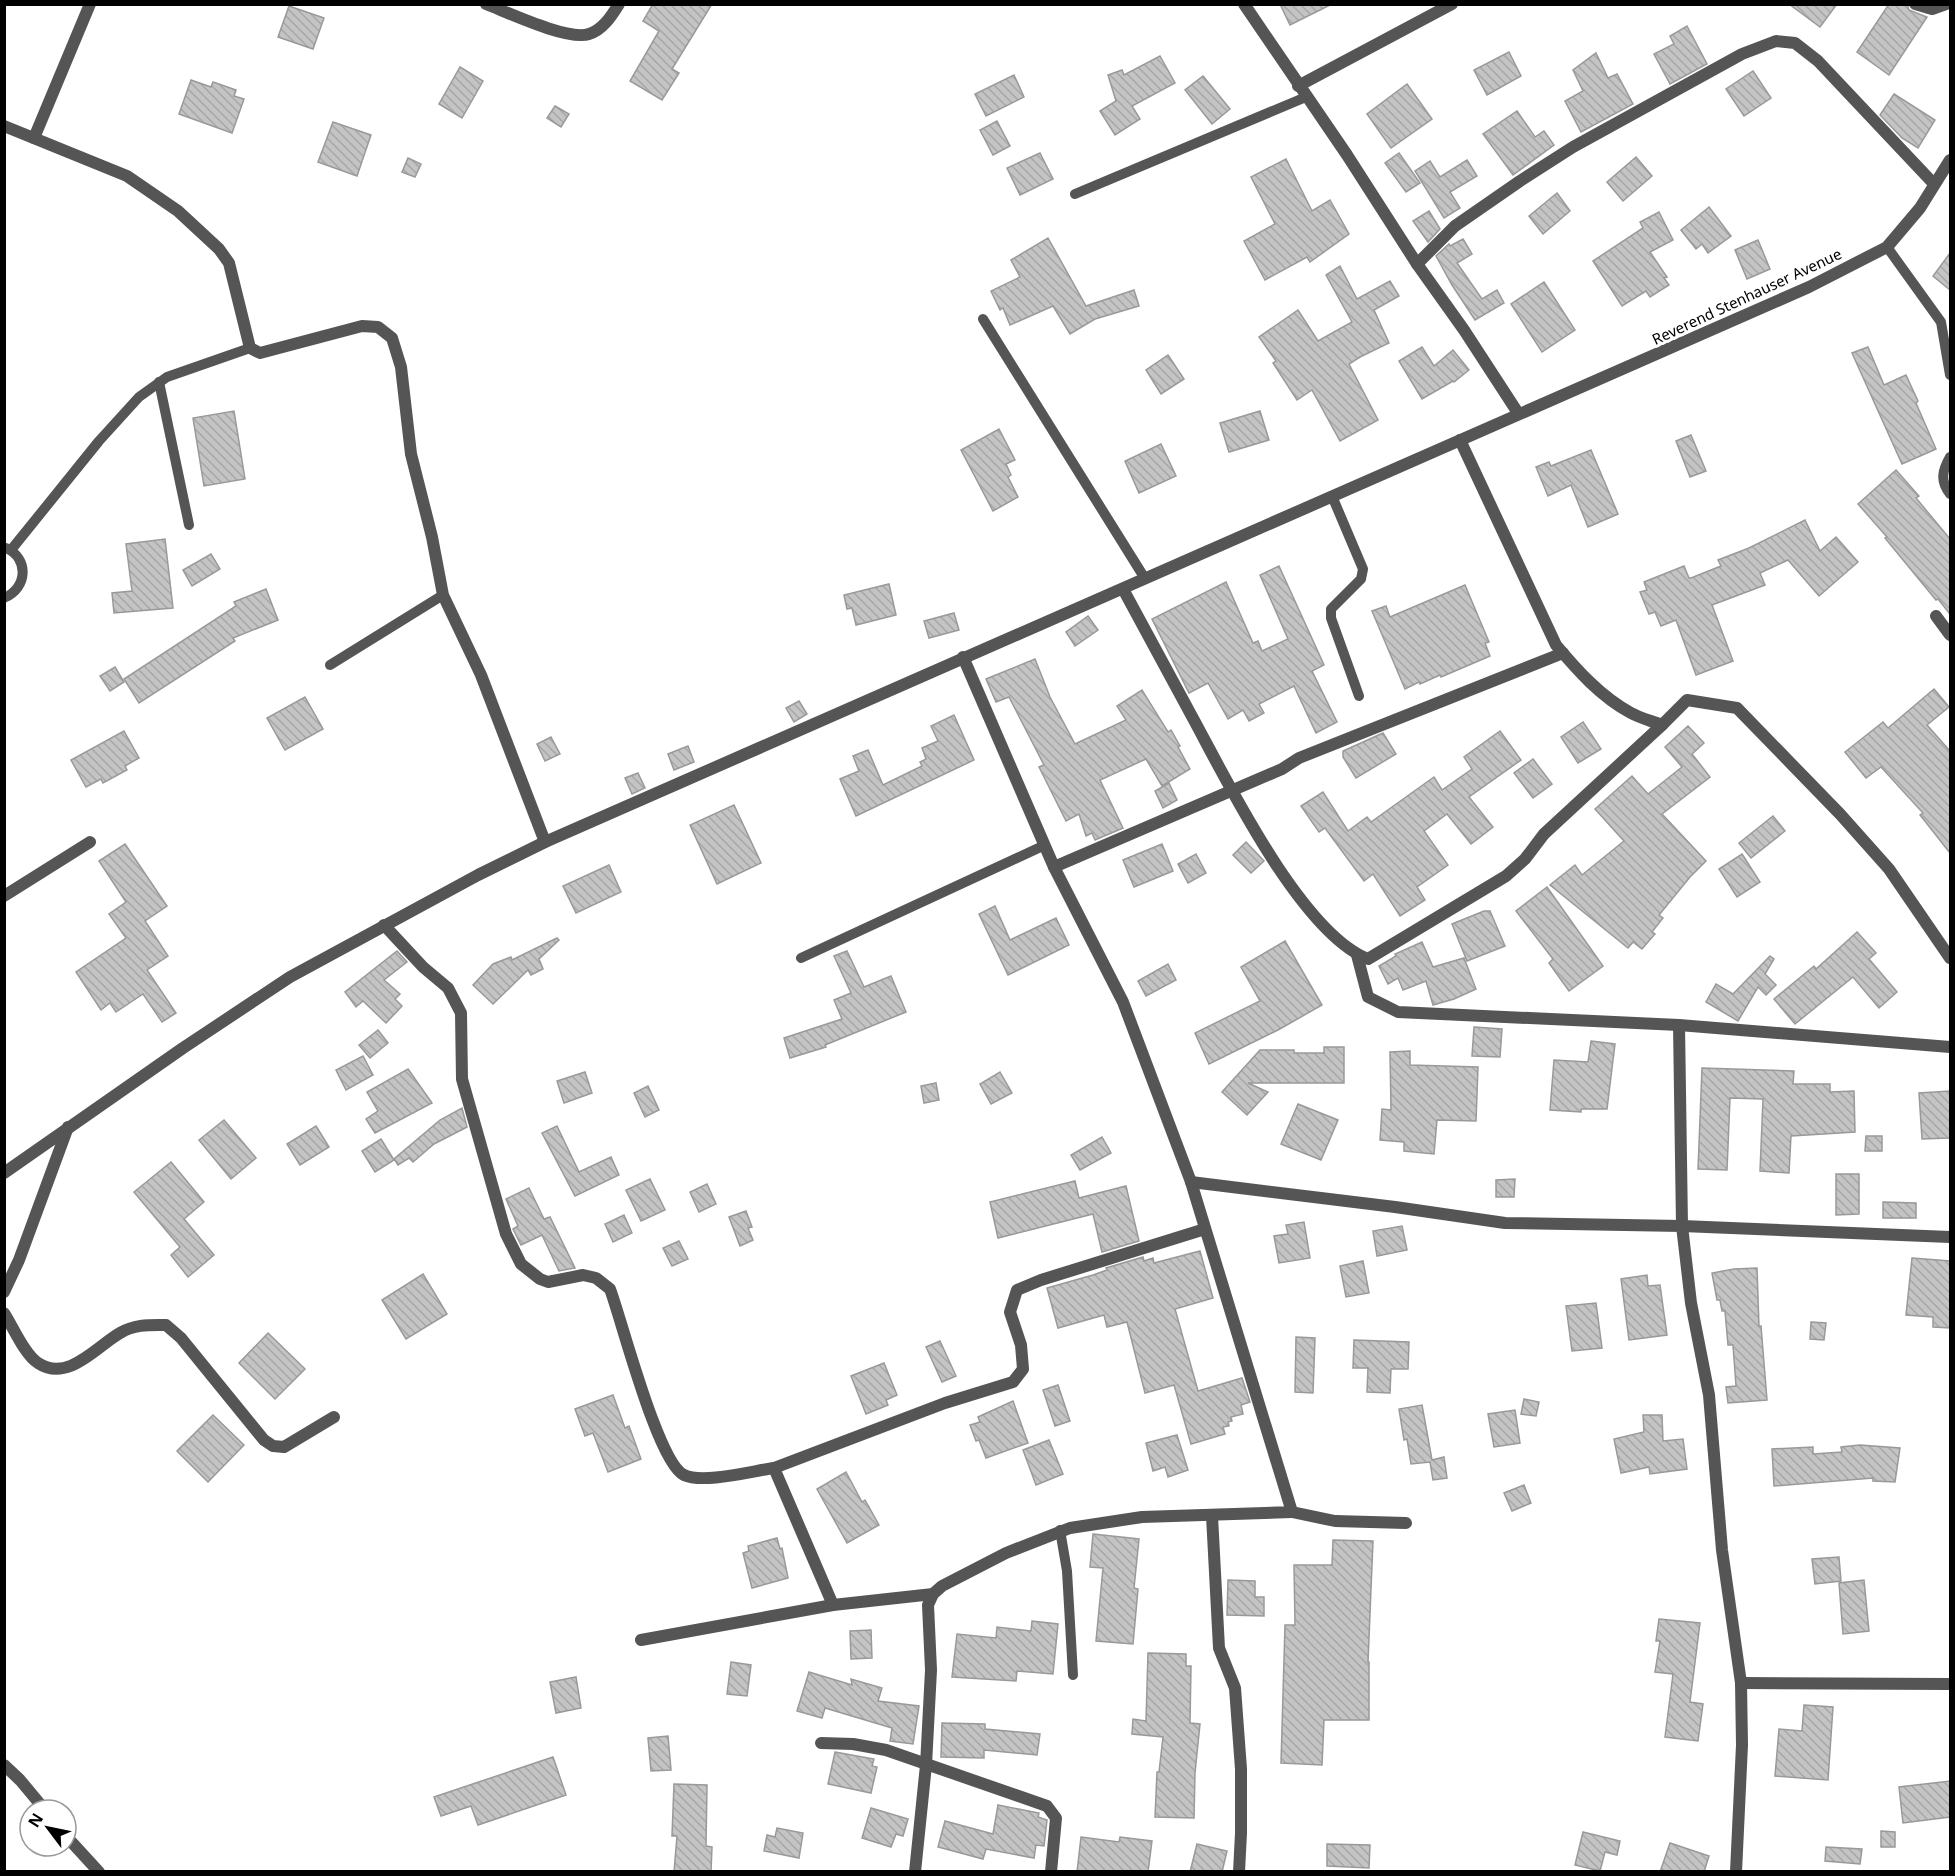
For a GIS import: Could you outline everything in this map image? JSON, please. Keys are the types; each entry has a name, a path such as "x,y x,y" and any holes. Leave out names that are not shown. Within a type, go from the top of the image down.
{"street":[{"path":"34,138 90,4"},
{"path":"486,4 574,35 589,34 599,28 610,18 619,4"},
{"path":"1244,4 1518,413"},
{"path":"1915,4 1932,9 1946,4"},
{"path":"1298,86 1450,5"},
{"path":"1417,264 1455,226 1573,147 1742,54 1776,41 1795,43 1818,61 1934,184"},
{"path":"4,126 127,176 178,211 219,249 229,263 250,348 260,353 362,326 378,327 392,338 401,367 411,454 432,537 443,595 481,675 545,842"},
{"name":"Reverend Stenhauser Avenue","path":"4,1173 290,977 384,925 545,842 1518,413 1700,337 1809,287 1887,247 1920,208 1950,160"},
{"path":"1460,440 1556,645 1604,694 1631,713 1662,725"},
{"path":"1123,589 1231,790 1281,872 1330,934 1358,955 1368,959 1506,876 1524,859 1544,834 1687,700 1737,708 1840,814 1889,869 1950,958"},
{"path":"1936,616 1950,635"},
{"path":"1054,867 1282,769 1308,754 1563,653"},
{"path":"963,657 1054,867 1123,1002 1191,1182 1292,1512"},
{"path":"4,896 90,842"},
{"path":"384,925 423,967 448,988 461,1013 462,1079 506,1234 521,1264 548,1282 583,1275 596,1278 610,1289 657,1431 675,1467 683,1474 700,1479 774,1468 945,1403 1012,1382 1023,1369 1021,1345 1010,1312 1017,1290 1041,1280 1205,1229"},
{"path":"1358,955 1368,997 1398,1012 1679,1025 1950,1047"},
{"path":"1679,1025 1682,1226 1692,1303 1709,1395 1722,1550 1741,1683 1742,1745 1736,1872"},
{"path":"4,1292 19,1260 68,1127"},
{"path":"1191,1182 1505,1223 1682,1226 1950,1237"},
{"path":"4,1313 28,1352 38,1363 52,1369 67,1367 81,1361 121,1332 136,1326 166,1325 181,1338 264,1440 273,1446 284,1447 334,1417"},
{"path":"774,1468 833,1605"},
{"path":"915,1872 926,1765 931,1670 928,1605 933,1594 942,1586 1006,1553 1060,1530 1142,1517 1292,1512 1335,1521 1406,1522"},
{"path":"1212,1516 1219,1648 1235,1688 1241,1769 1239,1872"},
{"path":"641,1640 833,1605 933,1594"},
{"path":"1741,1683 1950,1684"},
{"path":"821,1743 853,1744 886,1750 1047,1806 1056,1818 1051,1872"},
{"path":"4,1765 35,1798"},
{"path":"78,1849 99,1872"}],"lane":[{"path":"1075,194 1306,97"},
{"path":"1887,247 1946,323 1950,375"},
{"path":"983,319 1144,577"},
{"path":"4,597 14,592 23,579 21,562 8,549 139,397 167,377 250,348"},
{"path":"159,382 189,525"},
{"path":"1950,458 1942,473 1945,487 1950,494"},
{"path":"1332,496 1363,569 1360,579 1331,609 1331,618 1359,696"},
{"path":"330,665 443,595"},
{"path":"801,958 1045,845"},
{"path":"1060,1530 1067,1570 1073,1675"}],"building":[{"path":"653,4 712,4 672,69 679,73 662,100 630,81 659,31 643,21"},
{"path":"1280,4 1332,4 1290,25"},
{"path":"1789,4 1837,4 1820,27"},
{"path":"1889,4 1907,4 1909,10 1927,17 1889,75 1857,52"},
{"path":"289,6 324,18 313,49 278,37"},
{"path":"1687,26 1707,64 1670,84 1654,54 1674,44 1670,36"},
{"path":"1509,52 1521,76 1487,95 1474,70"},
{"path":"1596,53 1608,78 1617,74 1633,104 1581,132 1565,101 1583,91 1573,70"},
{"path":"1160,56 1175,83 1132,106 1140,119 1115,135 1100,111 1116,101 1108,75 1122,70 1124,75"},
{"path":"460,67 483,81 462,118 439,104"},
{"path":"1753,71 1771,98 1744,116 1726,89"},
{"path":"1014,75 1024,97 986,116 975,94"},
{"path":"1203,76 1230,109 1212,124 1185,90"},
{"path":"191,80 211,87 213,82 236,90 234,96 244,99 232,133 179,114"},
{"path":"1407,84 1432,119 1391,148 1367,114"},
{"path":"1894,94 1935,120 1918,148 1902,138 1880,115"},
{"path":"555,106 569,114 561,127 547,118"},
{"path":"1517,111 1535,137 1544,131 1554,145 1513,175 1483,134"},
{"path":"997,121 1010,146 993,155 980,130"},
{"path":"333,122 371,135 357,176 318,162"},
{"path":"1040,153 1053,179 1020,195 1007,168"},
{"path":"1399,153 1420,183 1406,192 1385,163"},
{"path":"1636,157 1652,176 1623,201 1607,182"},
{"path":"408,158 421,164 415,177 402,172"},
{"path":"1286,159 1312,211 1330,200 1349,234 1310,262 1307,257 1265,280 1244,241 1275,224 1251,177"},
{"path":"1467,160 1477,176 1450,192 1460,208 1444,218 1415,171 1430,161 1440,177"},
{"path":"1557,193 1570,211 1543,234 1529,216"},
{"path":"1709,207 1731,236 1708,253 1702,244 1696,249 1681,230"},
{"path":"1429,211 1440,229 1428,242 1413,221"},
{"path":"1659,212 1673,240 1650,252 1667,277 1664,278 1669,285 1650,297 1646,291 1622,306 1593,261 1643,228 1640,222"},
{"path":"1048,238 1086,306 1134,290 1139,306 1095,319 1070,334 1053,306 1010,325 1003,308 1000,310 991,291 1020,277 1011,260"},
{"path":"1463,239 1472,254 1457,263 1482,299 1497,290 1504,303 1475,320 1436,256 1449,244 1450,246"},
{"path":"1758,240 1770,269 1747,279 1735,250"},
{"path":"1950,253 1950,290 1933,276"},
{"path":"1340,266 1357,299 1390,281 1399,296 1374,310 1389,343 1349,364 1378,420 1340,441 1312,390 1297,400 1273,363 1276,361 1259,337 1298,310 1318,341 1352,322 1326,275"},
{"path":"1544,282 1575,330 1542,352 1511,304"},
{"path":"1422,347 1434,366 1453,350 1469,370 1454,382 1422,399 1399,361"},
{"path":"1868,347 1884,385 1906,375 1936,449 1902,464 1852,353"},
{"path":"1168,355 1184,379 1161,394 1146,370"},
{"path":"234,411 245,479 204,486 193,418"},
{"path":"1260,411 1269,440 1229,452 1220,423"},
{"path":"999,429 1015,460 1006,464 1011,475 1008,477 1018,497 993,511 961,450"},
{"path":"1691,435 1706,471 1690,477 1676,441"},
{"path":"1161,444 1176,476 1139,493 1125,461"},
{"path":"1591,450 1618,514 1588,527 1571,485 1548,496 1536,467 1549,462 1551,466"},
{"path":"1896,470 1919,496 1916,498 1950,539 1950,614 1858,504"},
{"path":"1805,520 1820,551 1836,537 1858,562 1819,596 1788,560 1760,573 1765,585 1712,605 1733,661 1696,675 1676,620 1661,626 1655,612 1649,614 1640,592 1647,590 1644,582 1684,566 1691,578 1721,566 1718,560 1749,548"},
{"path":"165,539 173,608 114,613 112,593 132,591 126,544"},
{"path":"211,554 220,569 192,586 183,570"},
{"path":"1279,566 1324,665 1312,671 1337,722 1316,733 1294,686 1259,704 1264,713 1249,721 1243,710 1228,719 1208,683 1189,693 1152,619 1226,582 1253,643 1258,641 1262,651 1288,639 1260,575"},
{"path":"889,584 896,615 856,625 852,608 847,609 844,595"},
{"path":"1465,585 1489,642 1485,643 1490,656 1441,677 1440,675 1420,684 1419,682 1405,689 1372,611 1386,606 1390,617"},
{"path":"266,589 278,620 233,638 235,641 139,703 124,679 236,606 234,602"},
{"path":"954,613 959,630 929,638 924,621"},
{"path":"1088,616 1098,630 1075,646 1066,632"},
{"path":"1035,659 1050,697 1075,744 1126,720 1117,706 1142,690 1168,732 1171,730 1190,769 1162,786 1146,759 1100,780 1123,828 1095,840 1092,833 1086,836 1079,814 1066,821 1039,767 1044,765 1009,697 996,702 986,679"},
{"path":"115,667 124,682 110,691 100,676"},
{"path":"1934,689 1949,707 1927,725 1950,751 1950,853 1920,815 1923,813 1881,767 1866,778 1845,752 1883,722 1888,728"},
{"path":"305,697 323,729 285,750 267,718"},
{"path":"799,701 807,714 794,722 786,708"},
{"path":"954,715 974,760 856,816 840,779 859,771 853,756 868,750 883,785 922,766 920,762 926,759 922,748 938,741 931,726"},
{"path":"1583,722 1601,749 1578,763 1561,737"},
{"path":"1688,726 1704,743 1692,754 1710,777 1662,814 1706,861 1659,915 1663,918 1652,932 1655,934 1642,949 1633,942 1628,948 1550,885 1575,865 1582,875 1624,841 1595,809 1632,776 1648,794 1682,767 1665,747"},
{"path":"124,731 139,758 125,766 127,770 103,783 101,779 86,787 71,760"},
{"path":"1500,731 1521,760 1469,797 1493,827 1471,844 1447,814 1424,831 1448,865 1417,887 1425,900 1400,916 1373,874 1364,881 1325,828 1319,832 1301,806 1323,792 1348,831 1367,817 1371,822 1434,777 1442,790 1472,769 1464,757"},
{"path":"1383,733 1396,754 1356,778 1343,757 1343,751"},
{"path":"551,737 560,754 545,761 537,744"},
{"path":"688,746 694,762 674,770 668,754"},
{"path":"1533,759 1552,784 1533,798 1514,773"},
{"path":"638,773 645,788 632,794 625,778"},
{"path":"1169,783 1177,800 1163,808 1155,791"},
{"path":"734,805 761,863 717,884 690,825"},
{"path":"1773,816 1785,831 1751,858 1739,843"},
{"path":"1246,842 1264,861 1251,873 1233,855"},
{"path":"125,844 167,906 145,921 168,956 147,970 176,1013 162,1022 143,994 116,1012 110,1003 101,1010 76,972 126,938 109,914 126,902 99,861"},
{"path":"1162,844 1173,871 1134,887 1123,860"},
{"path":"1196,854 1206,873 1188,883 1178,864"},
{"path":"1742,854 1760,882 1737,897 1719,869"},
{"path":"609,865 621,892 576,913 563,886"},
{"path":"1547,887 1603,966 1569,991 1549,963 1553,959 1516,911"},
{"path":"995,906 1010,940 1056,918 1069,945 1008,975 979,914"},
{"path":"1484,911 1490,911 1505,946 1467,961 1452,924"},
{"path":"1857,932 1876,953 1869,959 1897,992 1879,1008 1853,977 1795,1024 1774,999 1814,966 1816,969"},
{"path":"557,938 559,940 539,959 543,969 531,975 528,970 493,1004 473,985 493,964 511,957 512,960"},
{"path":"1285,941 1322,1005 1209,1064 1195,1033 1260,1001 1241,967"},
{"path":"1422,942 1433,967 1464,958 1476,989 1433,1005 1426,981 1403,990 1398,978 1388,984 1379,966 1396,956 1395,954"},
{"path":"397,951 407,962 384,980 400,994 395,999 402,1006 386,1023 363,1001 356,1007 345,992"},
{"path":"847,951 864,987 891,976 906,1012 825,1045 826,1047 790,1058 784,1038 842,1019 834,1000 851,993 834,956"},
{"path":"1770,956 1774,959 1765,974 1776,985 1766,995 1758,987 1738,1021 1706,1002 1716,984 1733,994"},
{"path":"1168,964 1176,980 1146,996 1138,981"},
{"path":"1474,1027 1502,1029 1500,1057 1472,1056"},
{"path":"378,1030 388,1043 370,1058 359,1045"},
{"path":"1591,1041 1615,1044 1607,1109 1581,1109 1581,1112 1550,1110 1554,1060 1588,1062"},
{"path":"1324,1047 1344,1047 1344,1083 1248,1083 1268,1092 1247,1115 1222,1092 1260,1050 1324,1053"},
{"path":"1410,1051 1410,1065 1478,1067 1476,1121 1437,1120 1434,1154 1404,1151 1404,1142 1380,1140 1382,1109 1391,1110 1390,1052"},
{"path":"363,1056 373,1075 346,1090 336,1070"},
{"path":"1702,1068 1794,1071 1793,1084 1830,1084 1830,1092 1854,1091 1855,1132 1791,1136 1789,1173 1760,1171 1763,1099 1730,1098 1727,1170 1698,1169"},
{"path":"408,1069 432,1103 375,1133 366,1119 378,1111 367,1092"},
{"path":"585,1072 592,1093 564,1103 557,1081"},
{"path":"1000,1072 1012,1093 991,1104 980,1084"},
{"path":"936,1083 939,1100 924,1103 921,1086"},
{"path":"648,1086 659,1110 645,1117 634,1093"},
{"path":"1950,1091 1950,1138 1922,1139 1919,1093"},
{"path":"1298,1104 1338,1120 1321,1160 1281,1144"},
{"path":"462,1108 467,1127 434,1144 413,1162 409,1158 398,1165 394,1159 440,1120"},
{"path":"224,1120 256,1158 231,1179 199,1140"},
{"path":"316,1126 329,1147 300,1165 287,1144"},
{"path":"557,1126 579,1172 611,1157 619,1175 575,1196 542,1133"},
{"path":"1866,1136 1882,1136 1882,1151 1865,1151"},
{"path":"1102,1137 1111,1153 1080,1170 1071,1155"},
{"path":"381,1139 394,1160 375,1172 362,1151"},
{"path":"171,1162 204,1202 184,1219 214,1255 188,1277 171,1255 180,1247 134,1192"},
{"path":"1836,1174 1859,1174 1859,1214 1836,1215"},
{"path":"650,1179 665,1210 641,1221 626,1190"},
{"path":"1515,1179 1514,1197 1496,1197 1496,1180"},
{"path":"1075,1181 1079,1198 1126,1186 1139,1241 1102,1252 1093,1214 998,1238 990,1202"},
{"path":"707,1184 716,1204 699,1212 690,1192"},
{"path":"529,1188 544,1219 550,1217 575,1268 559,1271 542,1235 521,1245 513,1229 518,1226 506,1199"},
{"path":"1883,1202 1916,1203 1916,1218 1883,1218"},
{"path":"746,1211 752,1227 748,1228 753,1240 740,1246 729,1217"},
{"path":"624,1215 632,1233 613,1242 605,1224"},
{"path":"1304,1222 1310,1258 1279,1263 1274,1236 1288,1234 1286,1225"},
{"path":"1402,1226 1407,1250 1377,1256 1373,1231"},
{"path":"679,1241 688,1259 672,1266 663,1248"},
{"path":"1200,1251 1213,1298 1175,1309 1198,1391 1242,1378 1250,1402 1241,1405 1243,1414 1231,1417 1232,1421 1228,1422 1229,1426 1223,1427 1225,1434 1191,1444 1174,1385 1145,1393 1127,1322 1107,1327 1104,1315 1058,1328 1047,1288 1143,1257 1144,1261 1153,1258 1154,1263"},
{"path":"1912,1258 1950,1261 1950,1328 1933,1327 1933,1317 1906,1315"},
{"path":"1363,1261 1369,1293 1346,1297 1340,1266"},
{"path":"1757,1268 1759,1326 1761,1326 1767,1400 1728,1403 1726,1387 1736,1386 1733,1345 1728,1345 1725,1311 1722,1311 1720,1300 1717,1300 1712,1273"},
{"path":"423,1274 447,1314 406,1339 382,1300"},
{"path":"1647,1275 1648,1286 1660,1285 1667,1335 1629,1340 1621,1279"},
{"path":"1596,1303 1602,1348 1572,1351 1566,1306"},
{"path":"1811,1322 1826,1323 1824,1340 1810,1339"},
{"path":"268,1333 305,1369 275,1399 239,1363"},
{"path":"1296,1337 1315,1338 1313,1393 1295,1392"},
{"path":"1354,1340 1409,1342 1408,1369 1391,1369 1390,1393 1367,1392 1368,1368 1353,1368"},
{"path":"940,1341 956,1376 942,1382 926,1347"},
{"path":"884,1363 897,1395 886,1400 888,1405 866,1414 851,1376"},
{"path":"1058,1385 1070,1421 1055,1426 1043,1390"},
{"path":"613,1395 625,1428 629,1426 641,1459 608,1472 593,1433 585,1436 575,1409"},
{"path":"1524,1399 1539,1402 1536,1416 1521,1414"},
{"path":"1013,1401 1028,1443 986,1458 970,1425 980,1422 978,1417"},
{"path":"1422,1405 1432,1460 1444,1457 1447,1478 1433,1480 1430,1462 1411,1464 1399,1409"},
{"path":"1515,1410 1520,1443 1494,1447 1488,1414"},
{"path":"213,1415 244,1445 208,1482 177,1451"},
{"path":"1643,1415 1662,1415 1663,1441 1683,1439 1687,1469 1650,1474 1649,1467 1621,1473 1614,1439 1644,1432"},
{"path":"1177,1435 1188,1470 1168,1477 1165,1467 1153,1471 1146,1443"},
{"path":"1049,1440 1063,1474 1036,1485 1023,1450"},
{"path":"1860,1445 1900,1448 1895,1482 1873,1481 1873,1478 1774,1486 1772,1449 1813,1447 1813,1454 1842,1452 1841,1447"},
{"path":"846,1472 862,1502 865,1500 879,1525 847,1543 817,1489"},
{"path":"1524,1485 1531,1503 1512,1511 1504,1493"},
{"path":"1093,1534 1139,1539 1134,1588 1138,1589 1133,1644 1096,1641 1103,1568 1090,1567"},
{"path":"777,1538 780,1549 782,1548 788,1578 752,1588 743,1553 749,1551 748,1546"},
{"path":"1333,1540 1373,1541 1368,1662 1369,1720 1324,1720 1322,1765 1281,1763 1285,1625 1295,1625 1294,1565 1332,1565"},
{"path":"1839,1557 1841,1581 1815,1584 1812,1559"},
{"path":"1228,1580 1255,1581 1255,1597 1264,1597 1264,1616 1227,1615"},
{"path":"1864,1580 1869,1631 1843,1634 1839,1583"},
{"path":"1659,1619 1700,1623 1690,1702 1703,1704 1698,1741 1665,1737 1673,1674 1655,1672 1660,1641 1656,1641"},
{"path":"1032,1621 1058,1624 1053,1674 1017,1671 1016,1681 952,1677 957,1634 996,1638 997,1627 1031,1631"},
{"path":"871,1630 872,1658 851,1659 850,1631"},
{"path":"1148,1653 1186,1654 1186,1666 1191,1666 1190,1723 1200,1724 1195,1773 1194,1818 1155,1817 1157,1772 1159,1772 1163,1737 1132,1734 1133,1719 1146,1721"},
{"path":"731,1662 751,1665 747,1696 727,1694"},
{"path":"809,1672 852,1685 851,1679 882,1688 878,1701 919,1706 913,1744 890,1741 892,1728 825,1708 822,1718 797,1711"},
{"path":"576,1677 581,1708 556,1713 550,1682"},
{"path":"1804,1705 1833,1707 1828,1780 1775,1776 1779,1729 1802,1731"},
{"path":"942,1723 985,1724 985,1729 1040,1734 1037,1755 984,1750 984,1758 941,1757"},
{"path":"668,1736 671,1770 651,1771 648,1738"},
{"path":"835,1752 874,1759 872,1766 877,1767 871,1793 828,1784"},
{"path":"553,1757 566,1795 478,1825 471,1806 441,1816 434,1797"},
{"path":"1950,1781 1950,1817 1903,1823 1899,1787"},
{"path":"674,1784 707,1785 706,1846 712,1847 711,1872 674,1872 677,1836 672,1836"},
{"path":"998,1805 1039,1813 1038,1817 1047,1820 1044,1846 1036,1845 1034,1858 986,1849 983,1859 938,1847 945,1821 993,1834"},
{"path":"871,1808 908,1819 903,1836 896,1834 891,1847 862,1838"},
{"path":"777,1828 803,1833 799,1858 764,1851 767,1835 775,1837"},
{"path":"1881,1831 1895,1832 1895,1847 1881,1847"},
{"path":"1583,1832 1620,1841 1617,1855 1605,1852 1600,1871 1575,1865"},
{"path":"1081,1837 1119,1842 1120,1837 1152,1841 1148,1872 1077,1872"},
{"path":"1670,1843 1709,1856 1704,1872 1660,1872"},
{"path":"1197,1844 1227,1851 1222,1872 1190,1872"},
{"path":"1327,1844 1370,1845 1369,1868 1327,1866"},
{"path":"1826,1847 1862,1849 1860,1864 1825,1861"}]}
